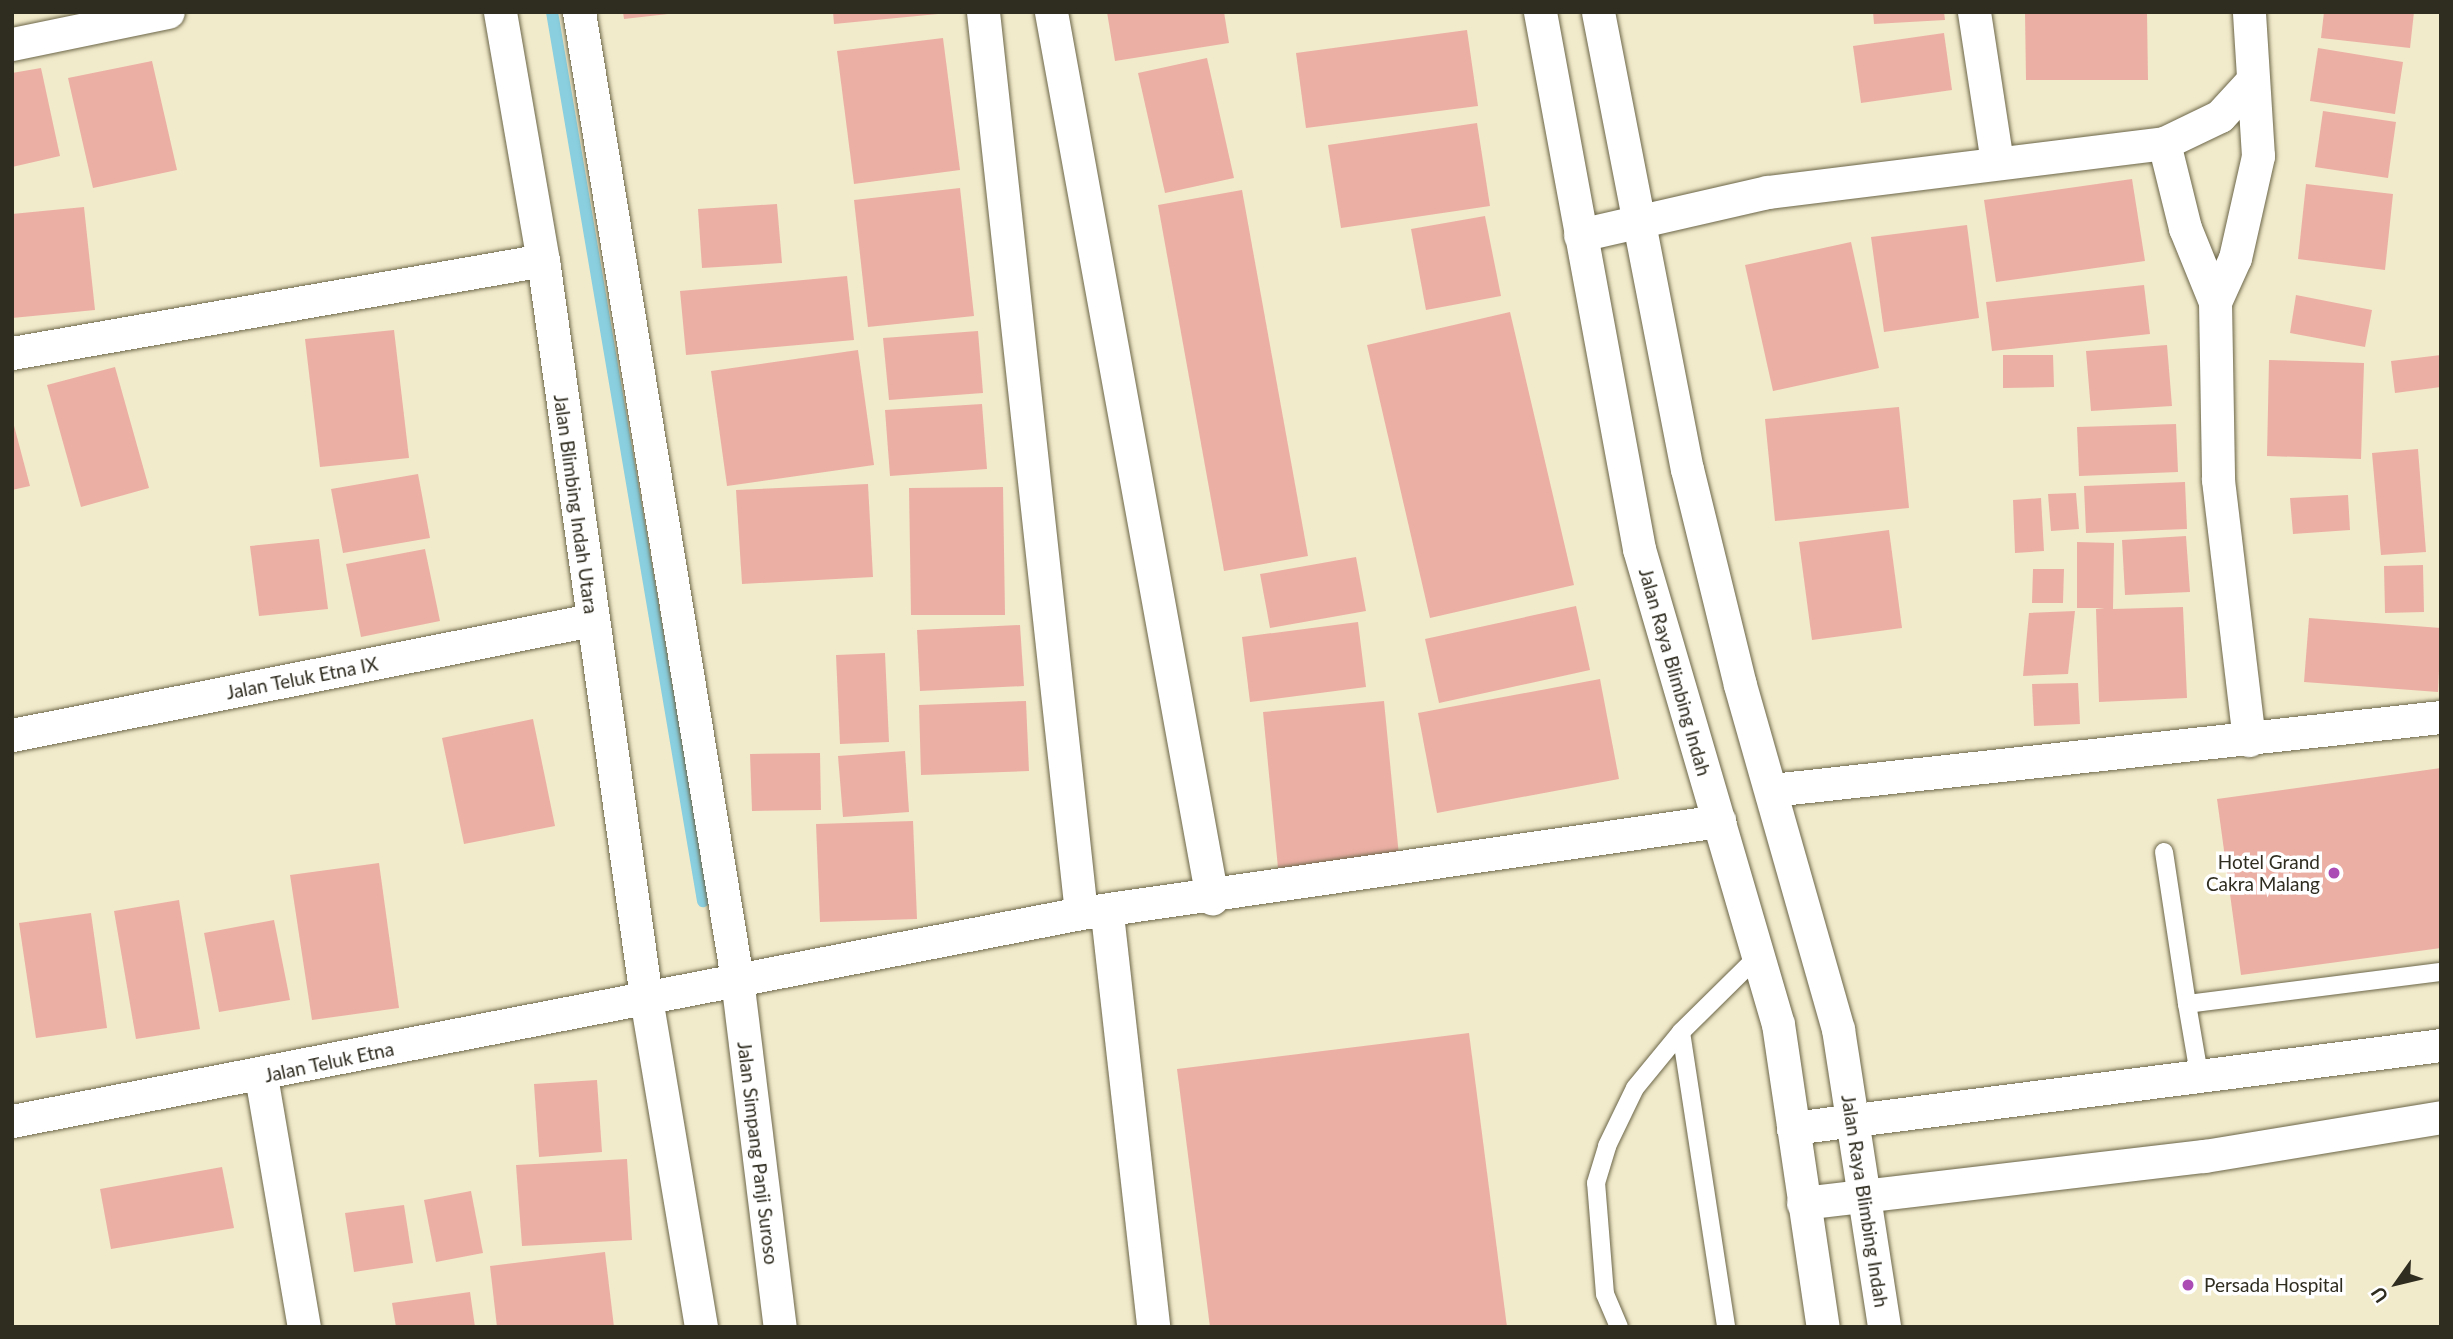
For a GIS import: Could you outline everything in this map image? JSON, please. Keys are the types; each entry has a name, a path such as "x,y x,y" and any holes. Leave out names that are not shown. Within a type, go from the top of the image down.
{"street":[{"path":"12,44 168,12"},
{"name":"Jalan Blimbing Indah Utara","path":"500,12 543,260 646,998"},
{"path":"579,12 737,979"},
{"path":"983,12 1094,914 1153,1327"},
{"path":"1051,12 1212,898"},
{"name":"Jalan Raya Blimbing Indah","path":"1540,12 1639,550 1778,1024 1803,1203 1824,1327"},
{"name":"Jalan Raya Blimbing Indah","path":"1598,12 1687,469 1838,1029 1884,1327"},
{"path":"1974,12 1997,162"},
{"path":"2249,12 2251,82 2258,156 2252,193 2215,302 2218,480 2249,740"},
{"path":"1580,235 1767,192 2164,142 2220,116 2251,82"},
{"path":"2164,142 2185,228 2215,302"},
{"path":"12,353 543,260"},
{"name":"Jalan Teluk Etna IX","path":"12,735 592,620"},
{"path":"1772,790 2441,717"},
{"name":"Jalan Teluk Etna","path":"12,1121 261,1076 737,979 1094,914 1719,821"},
{"name":"Jalan Simpang Panji Suroso","path":"737,979 780,1327"},
{"path":"646,998 701,1327"},
{"path":"1793,1128 2200,1080 2441,1045"},
{"path":"261,1076 303,1327"},
{"path":"1803,1203 2204,1156 2441,1117"}],"lane":[{"path":"2164,852 2200,1080"},
{"path":"1619,1327 1605,1294 1596,1183 1634,1088 1681,1032 1758,956"},
{"path":"2187,1004 2441,972"},
{"path":"1681,1032 1726,1327"}],"building":[{"path":"623,12 668,12 668,14 624,19"},
{"path":"833,12 938,12 938,14 834,24"},
{"path":"1107,12 1224,12 1229,43 1115,61"},
{"path":"1873,12 1944,12 1945,20 1874,24"},
{"path":"2025,12 2147,12 2148,80 2026,80"},
{"path":"2324,12 2414,12 2410,48 2321,38"},
{"path":"1467,30 1478,106 1306,128 1296,53"},
{"path":"1944,33 1952,90 1861,103 1853,46"},
{"path":"943,38 960,170 854,184 837,51"},
{"path":"2318,48 2403,62 2395,114 2310,101"},
{"path":"1207,58 1234,178 1165,193 1138,73"},
{"path":"152,61 177,170 93,188 68,78"},
{"path":"41,68 60,156 12,167 12,73"},
{"path":"2323,111 2396,122 2388,178 2315,167"},
{"path":"1477,123 1490,206 1341,228 1328,145"},
{"path":"2132,179 2145,261 1996,282 1984,200"},
{"path":"2306,184 2393,194 2385,270 2298,259"},
{"path":"960,188 974,316 868,327 854,200"},
{"path":"1242,190 1308,556 1224,571 1158,205"},
{"path":"777,204 782,263 702,268 698,209"},
{"path":"84,207 95,310 12,318 12,214"},
{"path":"1485,216 1501,296 1426,310 1411,229"},
{"path":"1967,225 1979,318 1884,332 1871,237"},
{"path":"1851,242 1879,368 1773,391 1745,265"},
{"path":"847,276 854,340 686,355 680,291"},
{"path":"2144,285 2150,334 1992,351 1986,302"},
{"path":"2296,295 2372,310 2365,347 2290,333"},
{"path":"1510,312 1574,585 1430,618 1367,345"},
{"path":"394,330 409,458 320,467 305,339"},
{"path":"978,331 983,393 889,400 883,338"},
{"path":"2167,345 2172,406 2091,411 2086,351"},
{"path":"858,350 874,465 727,486 711,371"},
{"path":"2003,355 2053,355 2054,387 2003,388"},
{"path":"2441,355 2441,387 2395,393 2391,361"},
{"path":"2269,360 2364,363 2361,459 2267,456"},
{"path":"115,367 149,488 81,507 47,385"},
{"path":"982,404 987,469 890,476 885,410"},
{"path":"1899,407 1909,508 1775,521 1765,419"},
{"path":"12,418 30,486 12,490"},
{"path":"2176,424 2178,472 2079,476 2077,427"},
{"path":"2418,449 2426,552 2381,555 2372,453"},
{"path":"418,474 430,538 343,553 331,489"},
{"path":"2185,482 2187,529 2086,533 2084,486"},
{"path":"868,484 873,577 742,584 736,490"},
{"path":"1003,487 1005,615 911,615 909,488"},
{"path":"2076,493 2079,529 2051,531 2048,494"},
{"path":"2348,495 2350,530 2293,534 2290,498"},
{"path":"2041,498 2044,551 2015,553 2013,500"},
{"path":"1889,530 1902,628 1812,640 1799,542"},
{"path":"2186,536 2190,592 2125,595 2122,540"},
{"path":"319,539 328,609 259,616 250,546"},
{"path":"2077,542 2114,543 2113,609 2183,607 2187,698 2099,702 2096,609 2105,608 2077,608"},
{"path":"425,549 440,621 361,637 346,564"},
{"path":"1356,557 1366,611 1270,628 1260,574"},
{"path":"2423,565 2424,612 2385,613 2384,566"},
{"path":"2033,569 2064,569 2063,603 2032,603"},
{"path":"1576,606 1590,670 1439,703 1425,639"},
{"path":"2075,611 2068,674 2023,676 2029,613"},
{"path":"2309,618 2441,628 2438,692 2304,682"},
{"path":"1358,622 1366,687 1250,702 1242,637"},
{"path":"1020,625 1024,686 920,691 917,630"},
{"path":"885,653 889,742 840,744 836,655"},
{"path":"1600,679 1619,779 1437,813 1418,713"},
{"path":"2078,683 2080,724 2034,726 2032,684"},
{"path":"1026,701 1029,771 921,775 919,705"},
{"path":"1384,701 1399,856 1278,868 1263,712"},
{"path":"533,719 555,826 464,844 442,738"},
{"path":"905,751 909,812 843,817 838,756"},
{"path":"820,753 821,810 752,811 750,754"},
{"name":"Hotel Grand Cakra Malang","path":"2441,768 2441,948 2241,975 2217,799"},
{"path":"913,821 917,919 820,922 816,824"},
{"path":"379,863 399,1008 312,1020 290,875"},
{"path":"179,900 200,1029 136,1039 114,911"},
{"path":"91,913 107,1028 36,1038 19,923"},
{"path":"274,920 290,1000 219,1012 204,933"},
{"path":"1469,1033 1507,1327 1210,1327 1177,1069"},
{"path":"597,1080 602,1152 539,1157 534,1084"},
{"path":"627,1159 632,1240 522,1246 516,1165"},
{"path":"222,1167 234,1228 111,1249 100,1189"},
{"path":"471,1191 483,1253 436,1262 424,1200"},
{"path":"404,1205 413,1263 354,1272 345,1213"},
{"path":"605,1252 614,1327 497,1327 490,1266"},
{"path":"470,1292 475,1327 396,1327 392,1303"}],"waterway":[{"path":"552,12 703,901"}],"place":[{"name":"Hotel Grand Cakra Malang","path":"2334,873"},
{"name":"Persada Hospital","path":"2188,1285"}]}
